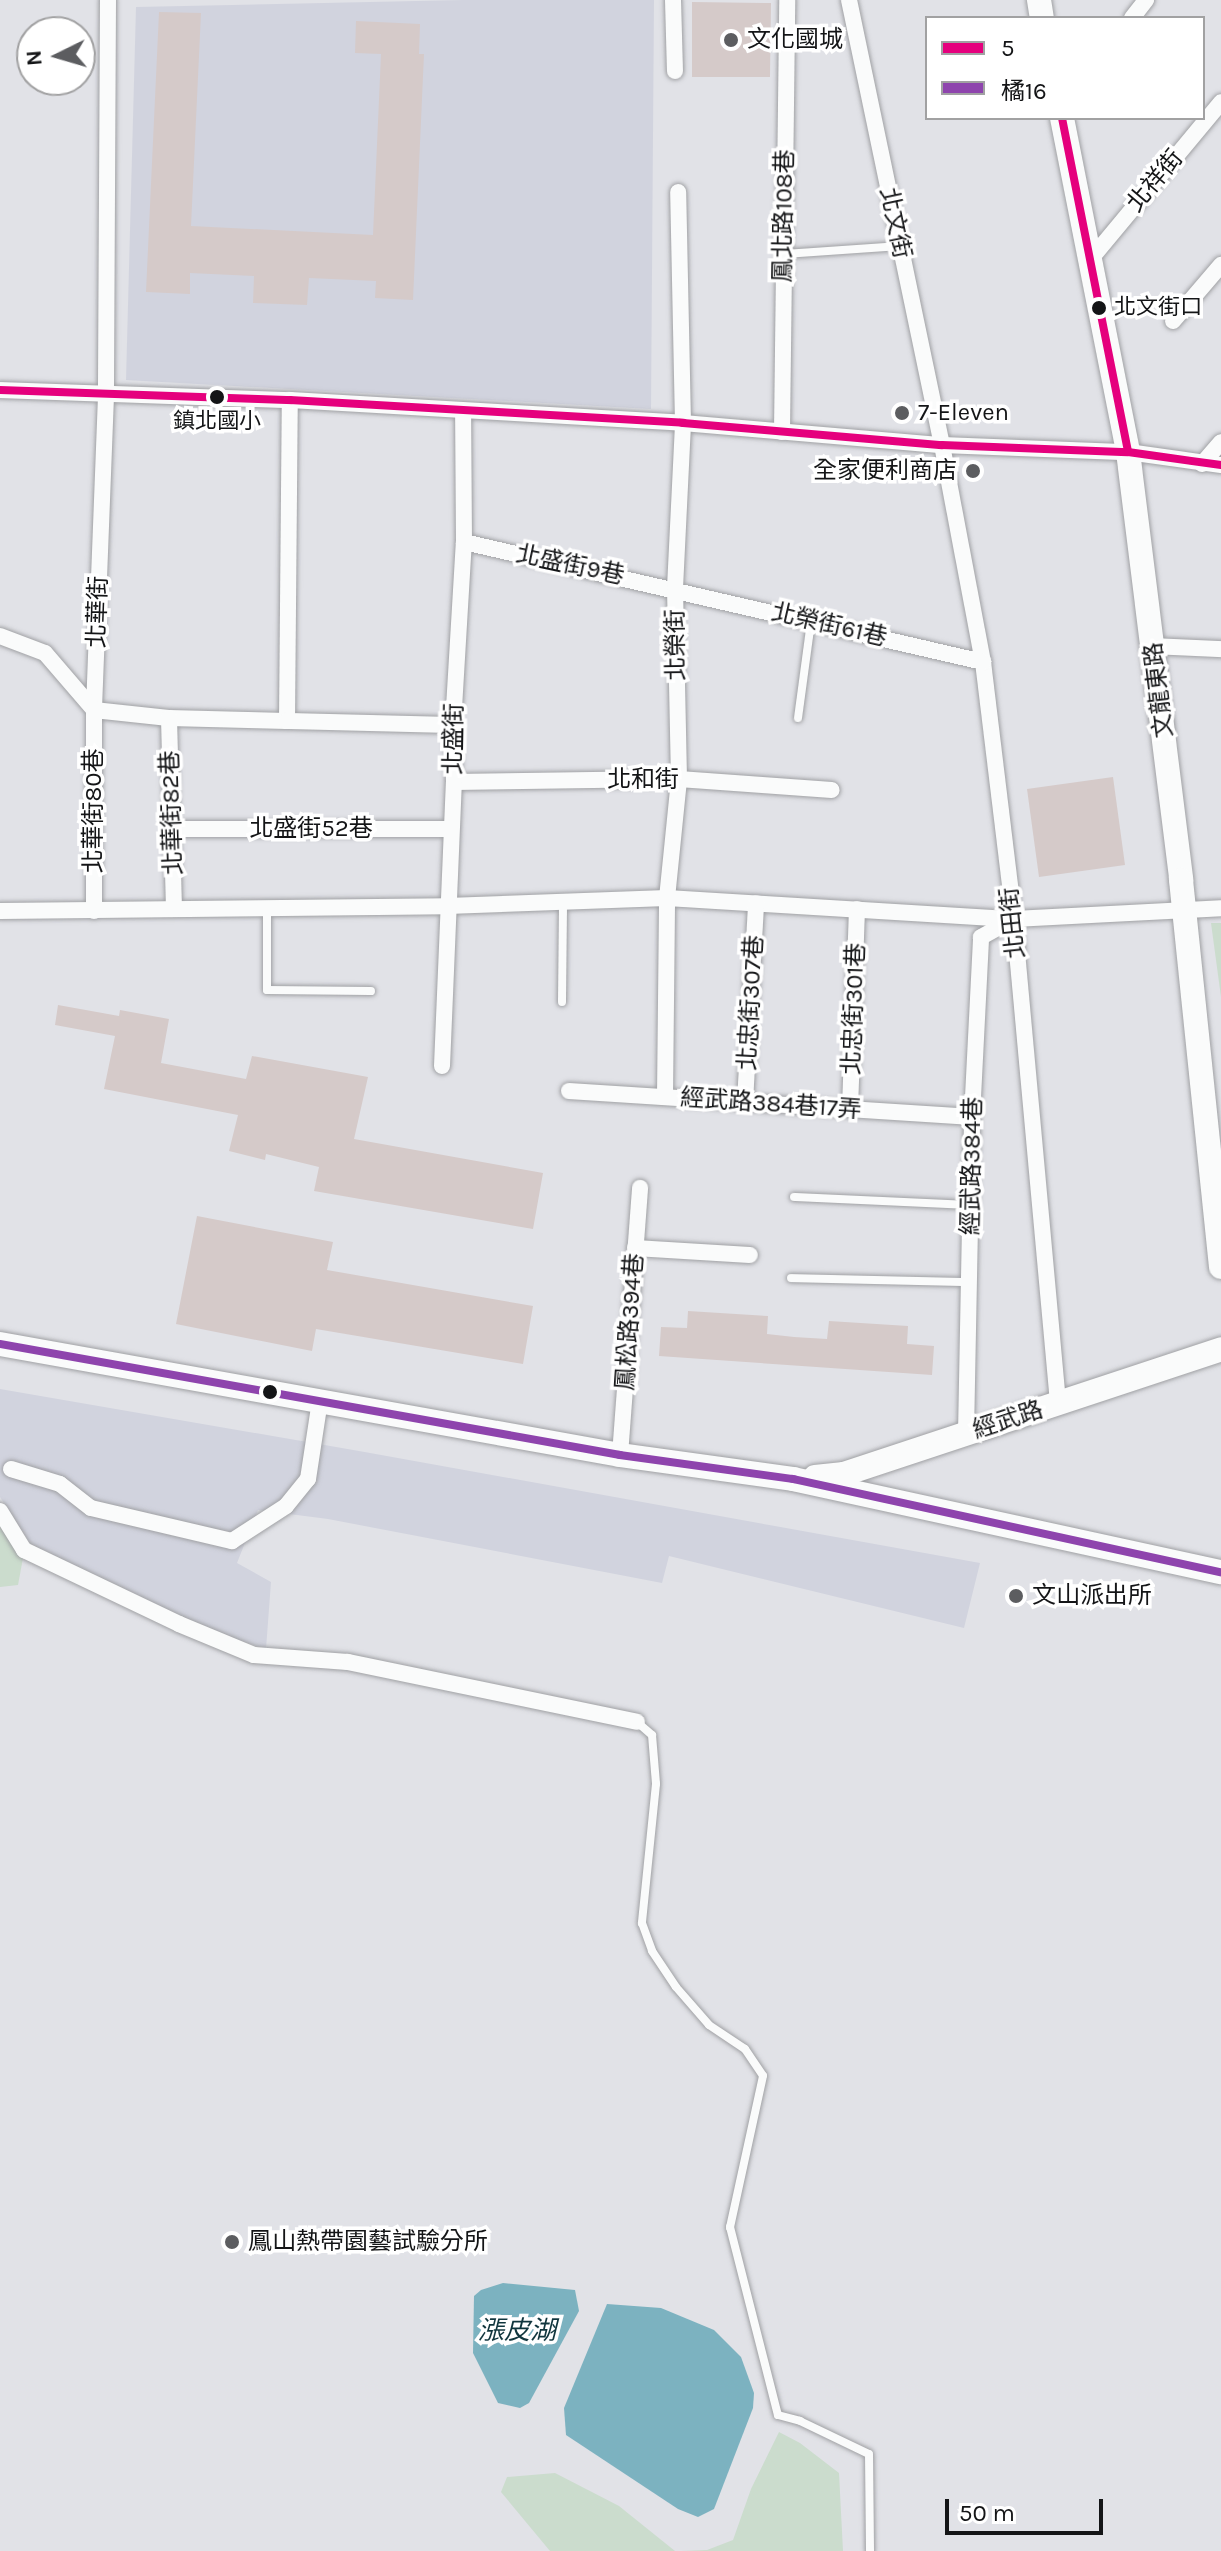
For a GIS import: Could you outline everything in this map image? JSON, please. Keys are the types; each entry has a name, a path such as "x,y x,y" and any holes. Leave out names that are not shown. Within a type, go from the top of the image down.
{"street":[{"name":"北華街","path":"94,710 106,396 108,0"},
{"path":"673,0 675,71"},
{"name":"鳳北路108巷","path":"782,432 787,0"},
{"name":"北文街","path":"849,0 942,445"},
{"path":"1134,16 1146,0"},
{"name":"北祥街","path":"1090,260 1221,102"},
{"name":"文龍東路","path":"1062,120 1128,452 1184,907 1221,1267"},
{"name":"北榮街","path":"665,1097 667,898 679,779 675,588 683,423 678,192"},
{"path":"1173,321 1221,265"},
{"path":"0,390 290,400 683,423 942,445 1128,452 1221,465"},
{"path":"287,721 290,400"},
{"name":"北盛街","path":"442,1066 454,782 453,725 464,542 463,411"},
{"path":"1202,464 1221,442"},
{"name":"北田街","path":"942,445 983,662 1014,919 1058,1404"},
{"name":"北盛街9巷","path":"464,542 675,588"},
{"name":"北榮街61巷","path":"675,588 983,662"},
{"path":"0,636 45,653 94,710 169,718 453,725"},
{"path":"1154,646 1221,649"},
{"name":"北華街80巷","path":"94,710 94,911"},
{"name":"北華街82巷","path":"169,718 174,909"},
{"name":"北和街","path":"454,782 679,779 832,790"},
{"name":"北盛街52巷","path":"172,829 450,829"},
{"path":"0,911 447,906 667,898 1014,919 1184,907 1221,908"},
{"name":"北忠街307巷","path":"745,1102 756,903"},
{"name":"北忠街301巷","path":"850,1109 857,909"},
{"name":"經武路384巷","path":"966,1434 972,1117 981,937 1014,919"},
{"name":"經武路384巷17弄","path":"569,1091 972,1117"},
{"name":"鳳松路394巷","path":"620,1455 640,1188"},
{"path":"635,1248 750,1255"},
{"path":"0,1344 620,1455 793,1479 1221,1572"},
{"name":"經武路","path":"793,1479 844,1474 1221,1349"},
{"path":"11,1469 60,1484 91,1508 232,1541 286,1506 308,1479 320,1401"},
{"path":"0,1511 24,1550 179,1624 254,1655 348,1662 637,1722"}],"lane":[{"path":"784,254 900,246"},
{"path":"798,718 811,621"},
{"path":"562,1002 563,902"},
{"path":"267,908 267,990 371,991"},
{"path":"794,1197 971,1205"},
{"path":"791,1278 969,1282"},
{"path":"637,1722 652,1735 656,1784 642,1923 652,1951 676,1987 709,2025 745,2049 763,2076 730,2227 778,2415 800,2421 869,2454 870,2551"}],"shaded area":[{"name":"鎮北國小","path":"463,0 654,0 651,409 126,380 136,7"},
{"path":"0,1389 980,1563 964,1628 669,1556 662,1583 328,1519 258,1510 237,1563 271,1582 266,1649 186,1623 34,1549 0,1497"}],"green space":[{"path":"1211,923 1221,923 1221,997"},
{"path":"0,1520 23,1558 18,1585 0,1587"},
{"path":"779,2432 800,2443 839,2473 843,2551 681,2551 707,2550 733,2540 751,2489"},
{"path":"555,2473 619,2506 675,2551 550,2551 501,2492 507,2477"}],"water":[{"name":"漲皮湖","path":"503,2283 575,2290 579,2311 529,2403 520,2408 498,2403 473,2353 474,2296 481,2290"},
{"path":"607,2304 661,2308 714,2330 741,2357 754,2393 753,2408 714,2509 698,2517 678,2509 566,2435 564,2408"}],"building":[{"name":"文化國城","path":"692,2 771,3 770,77 692,77"},
{"path":"159,12 201,13 191,226 373,235 381,54 355,53 356,21 420,24 419,54 424,54 413,300 375,298 376,281 309,278 307,305 253,303 254,276 190,273 190,294 146,292"},
{"path":"1113,777 1125,865 1039,877 1027,789"},
{"path":"58,1005 119,1016 120,1010 169,1019 161,1063 246,1079 252,1056 368,1077 354,1139 543,1173 533,1229 314,1191 319,1167 266,1154 265,1160 229,1151 238,1115 104,1089 115,1036 55,1025"},
{"path":"197,1216 333,1242 327,1270 533,1306 523,1364 316,1329 312,1351 176,1324"},
{"path":"688,1311 768,1316 767,1334 794,1337 827,1339 829,1321 908,1326 907,1344 934,1346 932,1375 659,1356 661,1327 687,1328"}],"transit line":[{"name":"5","path":"1062,120 1128,452"},
{"name":"5","path":"0,390 290,400 683,423 942,445 1128,452 1221,465"},
{"name":"橘16","path":"0,1344 620,1455 793,1479 1221,1572"}],"place":[{"name":"文化國城","path":"731,40"},
{"name":"北文街口","path":"1099,308"},
{"name":"鎮北國小","path":"217,397"},
{"name":"7-Eleven","path":"902,413"},
{"name":"全家便利商店","path":"973,471"},
{"name":"文山派出所","path":"1016,1596"},
{"name":"鳳山熱帶園藝試驗分所","path":"232,2242"}]}
